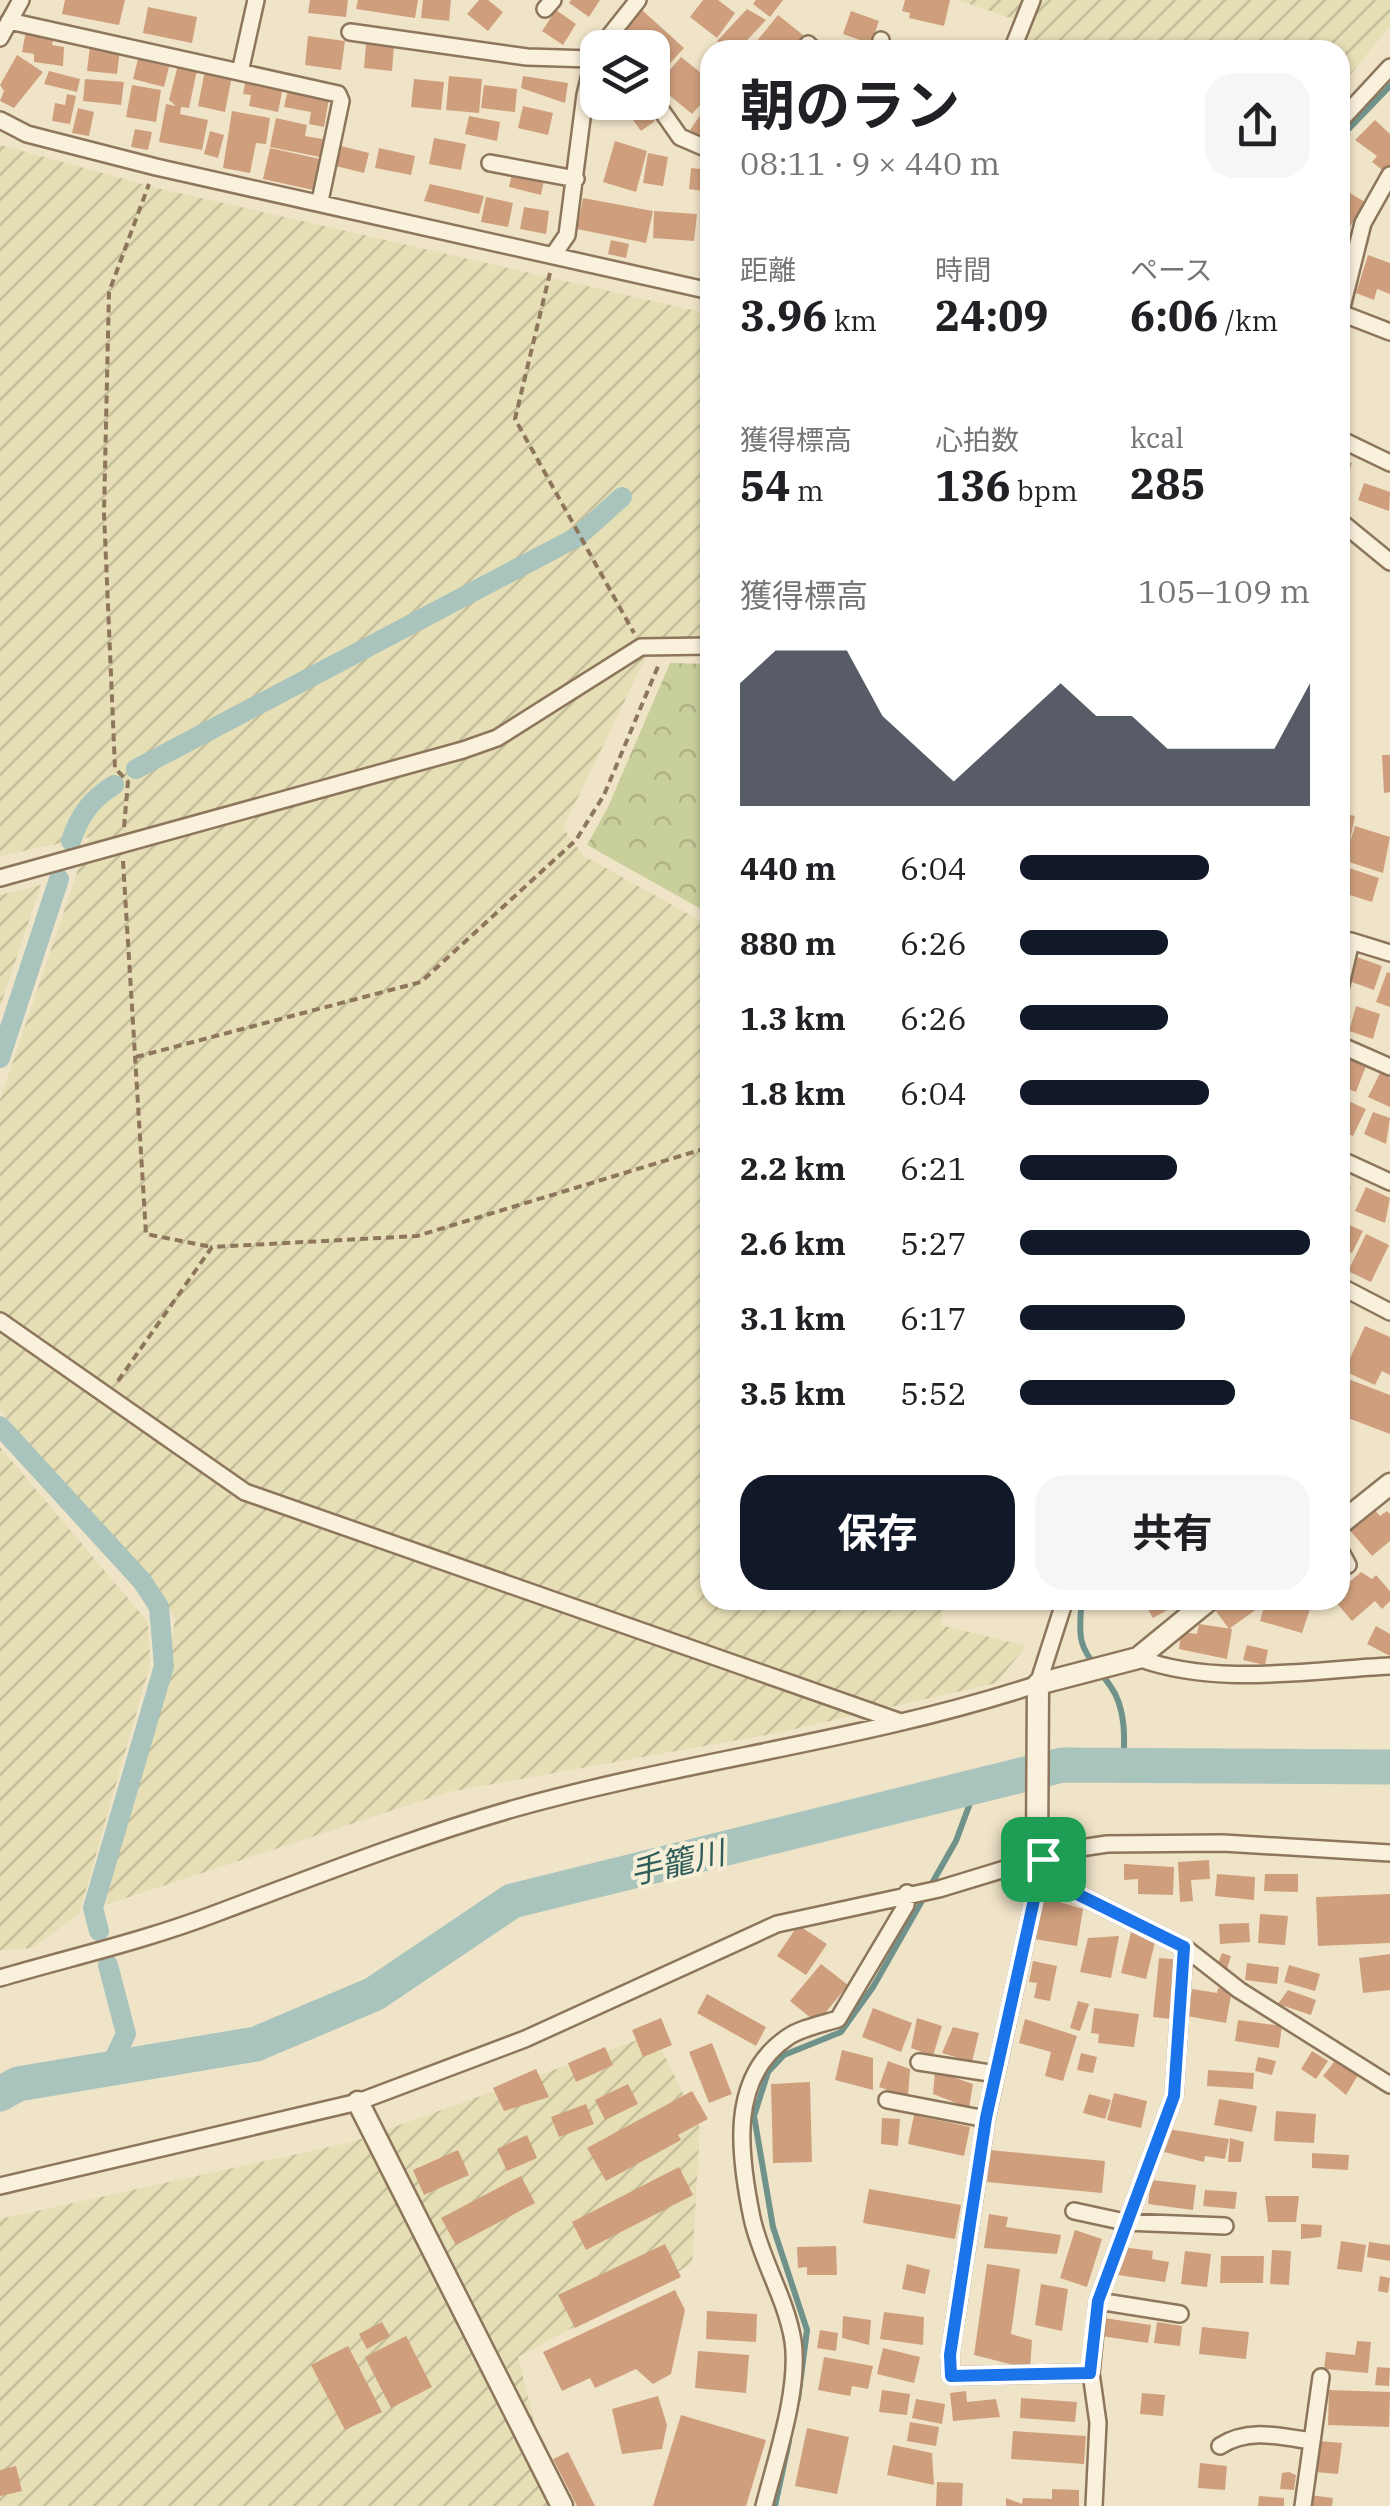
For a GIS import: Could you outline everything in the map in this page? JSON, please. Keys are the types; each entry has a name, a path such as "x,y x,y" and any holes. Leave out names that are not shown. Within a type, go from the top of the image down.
{"street":[{"path":"0,38 21,0"},
{"path":"240,72 256,0"},
{"path":"615,30 638,0"},
{"path":"1016,40 1032,0"},
{"path":"10,21 338,94 341,102 320,201"},
{"path":"350,32 527,57 580,52"},
{"path":"1350,110 1390,67"},
{"path":"0,120 28,134 156,167 700,288"},
{"path":"554,254 567,235 587,120"},
{"path":"668,120 680,137 700,146"},
{"path":"490,163 576,179"},
{"path":"1350,276 1364,223 1390,175"},
{"path":"1350,318 1390,332"},
{"path":"1350,444 1390,462"},
{"path":"1350,529 1390,562"},
{"path":"0,878 497,738 641,647 700,646"},
{"path":"1350,945 1351,941 1390,952"},
{"path":"1350,1050 1390,1068"},
{"path":"1350,1164 1390,1182"},
{"path":"1350,1291 1390,1312"},
{"path":"0,1321 245,1492 266,1502 898,1721"},
{"path":"1350,1516 1390,1484"},
{"path":"1062,1610 1038,1684 1040,1857 986,2118 950,2355 951,2376 1090,2373"},
{"path":"0,1978 220,1913 396,1843 516,1808 964,1708 1138,1658 1197,1610"},
{"path":"1138,1658 1168,1669 1231,1674 1390,1666"},
{"path":"0,2186 358,2102 524,2039 777,1924 939,1889 1040,1857 1107,1844 1223,1842 1390,1854"},
{"path":"1040,1857 1063,1887 1184,1947 1238,1990 1390,2085"},
{"path":"764,2506 787,2413 794,2344 774,2274 752,2220 740,2112 755,2065 790,2035 838,2019 913,1893"},
{"path":"1094,2506 1098,2423 1090,2373 1098,2301 1174,2096 1184,1947"},
{"path":"919,2062 996,2074"},
{"path":"887,2100 986,2118"},
{"path":"358,2102 562,2506"},
{"path":"1074,2211 1125,2222 1225,2226"},
{"path":"1098,2301 1180,2314"},
{"path":"1303,2506 1321,2377"},
{"path":"1220,2446 1238,2437 1261,2434 1310,2441"}],"path":[{"path":"156,167 109,292 104,513 115,768 128,782 122,844 146,1234 212,1247 417,1236 700,1150"},
{"path":"554,254 515,418 641,647"},
{"path":"135,1057 421,982 576,840 604,795 667,646"},
{"path":"107,1396 212,1247"}],"shaded area":[{"path":"958,0 1390,0 1390,26 1350,75 1350,40 1026,40 1028,24"},
{"path":"0,145 153,187 700,312 700,637 655,638 563,828 584,856 700,920 700,1610 943,1610 941,1625 1026,1646 996,1683 777,1733 448,1792 105,1905 176,1618 0,1410 0,1100 89,837 0,856"},
{"path":"41,885 0,1007 0,895"},
{"path":"0,1447 148,1622 150,1665 79,1914 32,1948 0,1950"},
{"path":"654,2034 700,2128 692,2264 518,2357 555,2506 0,2506 0,2219 352,2142"}],"green space":[{"path":"670,663 700,664 700,908 587,845 608,807"}],"building":[{"path":"65,0 125,0 119,25 62,14"},
{"path":"310,0 348,0 346,17 308,13"},
{"path":"358,0 418,0 415,18 356,9"},
{"path":"423,0 451,0 449,21 421,18"},
{"path":"479,0 488,0 503,12 488,31 467,14"},
{"path":"600,0 589,17 569,3"},
{"path":"703,0 718,0 735,13 717,38 690,17"},
{"path":"756,0 783,0 770,17 753,4"},
{"path":"905,0 950,0 944,26 909,18 910,13 902,11"},
{"path":"148,7 197,17 192,43 143,33"},
{"path":"747,9 766,20 747,40 718,40"},
{"path":"556,10 576,24 563,45 542,31"},
{"path":"642,10 664,30 624,30"},
{"path":"851,11 879,21 872,40 843,34"},
{"path":"778,15 803,35 799,40 758,40"},
{"path":"26,31 54,36 52,45 64,47 63,66 34,62 34,54 22,52"},
{"path":"670,35 684,48 670,63"},
{"path":"308,36 345,41 341,70 305,65"},
{"path":"366,44 394,46 392,71 364,68"},
{"path":"90,46 120,49 117,74 87,71"},
{"path":"17,55 43,72 14,108 0,101 4,91 0,85"},
{"path":"681,57 700,72 700,105 692,114 670,96 670,70"},
{"path":"138,59 169,67 164,87 133,79"},
{"path":"178,65 197,70 189,108 181,107 180,114 208,120 202,150 159,142 166,104 176,106 169,100"},
{"path":"205,70 232,76 225,112 198,106"},
{"path":"49,71 80,79 77,92 44,84"},
{"path":"449,76 482,79 479,113 446,110"},
{"path":"523,76 568,83 565,103 521,88"},
{"path":"85,79 124,82 121,105 83,101"},
{"path":"246,79 283,87 278,112 249,106 251,95 243,94"},
{"path":"414,79 444,82 441,110 411,107"},
{"path":"132,85 161,90 156,122 126,117"},
{"path":"484,85 517,89 515,112 481,108"},
{"path":"288,90 329,98 324,127 309,124 311,112 284,107"},
{"path":"67,94 76,96 70,124 52,121 55,103 65,105"},
{"path":"523,106 553,113 548,135 518,128"},
{"path":"78,108 94,112 89,136 72,133"},
{"path":"232,111 270,118 266,144 256,143 250,173 223,168"},
{"path":"700,115 700,138 690,130"},
{"path":"469,116 500,122 497,141 465,134"},
{"path":"276,118 307,125 305,136 323,139 320,157 270,147"},
{"path":"633,120 654,120 655,121 641,131"},
{"path":"1375,120 1390,134 1390,166 1385,172 1372,162 1377,156 1355,140"},
{"path":"135,129 152,132 148,150 131,147"},
{"path":"210,131 224,135 218,158 204,154"},
{"path":"434,138 466,144 461,170 429,164"},
{"path":"615,141 647,151 636,192 603,182"},
{"path":"341,146 369,153 364,173 336,166"},
{"path":"270,148 320,159 313,190 263,179"},
{"path":"379,148 415,156 411,175 375,168"},
{"path":"648,153 668,157 663,186 643,183"},
{"path":"691,168 700,169 700,191 689,189"},
{"path":"513,169 545,175 541,195 509,187"},
{"path":"430,184 484,196 479,214 424,201"},
{"path":"1350,193 1365,202 1350,227"},
{"path":"486,197 513,203 508,227 481,222"},
{"path":"583,198 653,211 646,243 577,229"},
{"path":"524,207 549,211 546,234 520,229"},
{"path":"654,211 697,214 694,241 653,238"},
{"path":"611,240 629,244 626,258 608,254"},
{"path":"1368,255 1390,263 1390,294 1377,289 1374,300 1356,293"},
{"path":"1364,483 1390,492 1389,511 1358,500"},
{"path":"1382,755 1390,755 1390,792 1384,793"},
{"path":"1350,815 1355,816 1350,840"},
{"path":"1355,826 1390,837 1383,873 1350,862"},
{"path":"1350,868 1379,878 1372,902 1350,895"},
{"path":"1357,957 1382,966 1374,990 1350,981"},
{"path":"1387,972 1390,973 1390,1007 1376,1002"},
{"path":"1356,1006 1380,1014 1373,1039 1350,1031"},
{"path":"1350,1060 1366,1066 1356,1092 1350,1090"},
{"path":"1380,1073 1390,1078 1390,1107 1368,1097"},
{"path":"1350,1102 1366,1109 1353,1136 1350,1135"},
{"path":"1373,1112 1390,1118 1386,1144 1364,1134"},
{"path":"1366,1187 1390,1198 1385,1223 1355,1211"},
{"path":"1350,1225 1363,1231 1350,1252"},
{"path":"1366,1234 1389,1245 1371,1282 1350,1272"},
{"path":"1365,1326 1390,1337 1390,1375 1382,1371 1375,1385 1350,1374 1350,1358"},
{"path":"1350,1380 1390,1395 1390,1434 1350,1419"},
{"path":"1371,1506 1380,1516 1387,1511 1390,1541 1372,1556 1350,1530 1350,1524"},
{"path":"1361,1572 1372,1579 1376,1575 1390,1591 1390,1601 1382,1609 1375,1601 1352,1621 1343,1610 1350,1610 1350,1581"},
{"path":"1148,1610 1167,1610 1153,1618"},
{"path":"1215,1610 1255,1610 1229,1629"},
{"path":"1263,1610 1310,1610 1302,1633 1260,1621"},
{"path":"1199,1624 1232,1629 1227,1659 1179,1649 1181,1632 1197,1634"},
{"path":"1376,1626 1390,1634 1390,1656 1367,1644"},
{"path":"1247,1645 1268,1650 1265,1665 1243,1660"},
{"path":"1209,1860 1210,1879 1191,1880 1193,1901 1180,1902 1178,1862"},
{"path":"1124,1864 1174,1867 1173,1895 1138,1894 1138,1879 1124,1880"},
{"path":"1217,1874 1255,1877 1254,1900 1215,1896"},
{"path":"1265,1874 1298,1874 1298,1892 1264,1891"},
{"path":"1390,1894 1390,1943 1318,1946 1316,1897"},
{"path":"1043,1897 1083,1909 1077,1946 1034,1939"},
{"path":"1260,1914 1288,1916 1285,1945 1258,1943"},
{"path":"1249,1923 1250,1942 1220,1944 1219,1924"},
{"path":"798,1925 827,1944 806,1975 777,1956"},
{"path":"1131,1932 1156,1938 1146,1979 1121,1973"},
{"path":"1119,1936 1111,1978 1080,1972 1088,1938"},
{"path":"1222,1953 1231,1956 1227,1969 1217,1966"},
{"path":"1390,1954 1390,1990 1363,1993 1359,1958"},
{"path":"1159,1958 1185,1960 1179,2020 1153,2017"},
{"path":"1033,1961 1057,1966 1050,2001 1034,1998 1037,1983 1029,1982"},
{"path":"1247,1963 1279,1967 1277,1984 1245,1980"},
{"path":"821,1964 848,1985 817,2023 790,2001"},
{"path":"1289,1965 1320,1974 1315,1991 1284,1982"},
{"path":"1218,1988 1232,1990 1226,2023 1187,2016 1192,1989 1217,1993"},
{"path":"1288,1990 1316,2000 1311,2015 1278,2004"},
{"path":"707,1994 766,2027 756,2046 697,2013"},
{"path":"1078,2001 1089,2004 1080,2031 1070,2028"},
{"path":"873,2008 912,2023 901,2052 862,2037"},
{"path":"1094,2008 1139,2014 1134,2047 1098,2043 1099,2034 1091,2033"},
{"path":"661,2018 672,2045 643,2057 632,2030"},
{"path":"917,2018 942,2026 933,2056 911,2048"},
{"path":"1025,2019 1077,2036 1063,2081 1045,2076 1051,2052 1019,2043"},
{"path":"1238,2020 1282,2026 1279,2048 1235,2041"},
{"path":"953,2027 979,2033 972,2062 942,2053"},
{"path":"712,2043 732,2094 709,2103 689,2052"},
{"path":"605,2047 613,2065 576,2082 568,2063"},
{"path":"842,2050 873,2058 873,2090 835,2080"},
{"path":"1312,2051 1328,2061 1316,2079 1301,2069"},
{"path":"1081,2053 1097,2057 1093,2073 1077,2070"},
{"path":"1258,2057 1276,2061 1272,2075 1255,2071"},
{"path":"1337,2058 1358,2075 1346,2095 1323,2076"},
{"path":"888,2061 910,2069 908,2097 879,2087"},
{"path":"536,2069 549,2097 504,2111 493,2088"},
{"path":"1208,2070 1254,2073 1253,2089 1207,2086"},
{"path":"935,2071 973,2084 969,2108 933,2094"},
{"path":"810,2082 812,2162 773,2163 771,2084"},
{"path":"628,2084 638,2104 605,2120 595,2100"},
{"path":"692,2091 708,2119 678,2135 681,2140 606,2181 587,2148"},
{"path":"1114,2093 1147,2101 1141,2128 1107,2120"},
{"path":"1089,2094 1111,2100 1105,2119 1083,2113"},
{"path":"1219,2099 1257,2106 1252,2132 1214,2125"},
{"path":"586,2104 594,2124 559,2137 551,2117"},
{"path":"1276,2111 1316,2114 1314,2143 1274,2141"},
{"path":"914,2115 970,2127 964,2156 908,2144"},
{"path":"882,2118 900,2119 898,2146 881,2144"},
{"path":"1168,2129 1229,2139 1225,2159 1205,2156 1204,2162 1164,2152"},
{"path":"527,2135 537,2158 507,2171 497,2149"},
{"path":"1230,2138 1244,2142 1241,2162 1228,2162"},
{"path":"458,2150 469,2175 424,2195 413,2170"},
{"path":"990,2150 1105,2161 1102,2193 987,2182"},
{"path":"1312,2153 1349,2155 1348,2170 1312,2168"},
{"path":"679,2167 693,2195 586,2250 572,2222"},
{"path":"521,2176 535,2203 456,2245 441,2218"},
{"path":"1151,2180 1196,2185 1193,2210 1148,2204"},
{"path":"869,2189 961,2205 955,2239 863,2223"},
{"path":"1205,2190 1237,2192 1235,2209 1203,2206"},
{"path":"1265,2196 1299,2196 1296,2222 1268,2222"},
{"path":"989,2214 1008,2217 1006,2227 1061,2235 1057,2254 984,2248"},
{"path":"1301,2224 1322,2225 1321,2237 1301,2239"},
{"path":"1075,2230 1102,2239 1087,2287 1060,2278"},
{"path":"1341,2241 1366,2245 1362,2272 1337,2269"},
{"path":"1369,2242 1390,2245 1390,2261 1367,2257"},
{"path":"665,2244 681,2277 575,2328 558,2295"},
{"path":"836,2246 837,2275 807,2275 807,2267 798,2268 797,2247"},
{"path":"1122,2247 1153,2251 1152,2259 1169,2262 1165,2282 1118,2275"},
{"path":"1272,2250 1291,2251 1289,2285 1270,2284"},
{"path":"1185,2251 1211,2254 1207,2287 1181,2284"},
{"path":"1221,2256 1264,2256 1263,2283 1220,2283"},
{"path":"907,2264 930,2270 925,2294 902,2289"},
{"path":"987,2264 1020,2269 1011,2334 1032,2340 1030,2369 974,2355"},
{"path":"1380,2276 1390,2278 1388,2293 1378,2291"},
{"path":"1041,2284 1068,2289 1062,2331 1035,2325"},
{"path":"675,2290 685,2310 671,2374 653,2384 636,2369 595,2388 590,2378 562,2391 543,2352"},
{"path":"707,2311 757,2314 756,2342 706,2339"},
{"path":"884,2312 924,2317 923,2345 880,2339"},
{"path":"843,2316 871,2320 869,2345 842,2338"},
{"path":"1104,2318 1151,2325 1148,2343 1101,2336"},
{"path":"382,2322 390,2336 367,2349 359,2334"},
{"path":"1157,2322 1182,2326 1180,2346 1154,2343"},
{"path":"1202,2327 1249,2332 1246,2359 1199,2354"},
{"path":"820,2330 838,2333 836,2351 817,2348"},
{"path":"406,2336 432,2387 391,2408 365,2357"},
{"path":"1357,2341 1371,2342 1368,2373 1324,2369 1326,2352 1355,2355"},
{"path":"348,2346 382,2412 345,2430 311,2365"},
{"path":"883,2348 920,2357 914,2383 877,2374"},
{"path":"698,2351 749,2355 746,2393 695,2388"},
{"path":"824,2357 873,2366 868,2389 852,2386 850,2396 818,2390"},
{"path":"1377,2367 1390,2368 1389,2386 1375,2385"},
{"path":"882,2390 910,2394 907,2415 879,2412"},
{"path":"1329,2390 1390,2392 1389,2427 1328,2425"},
{"path":"966,2391 967,2402 996,2399 1000,2417 953,2421 950,2393"},
{"path":"1142,2393 1165,2395 1163,2416 1140,2414"},
{"path":"658,2396 667,2425 662,2449 622,2454 612,2409"},
{"path":"1021,2398 1077,2402 1075,2422 1020,2418"},
{"path":"916,2399 945,2404 942,2424 912,2418"},
{"path":"681,2415 766,2440 746,2506 653,2506"},
{"path":"910,2422 939,2427 936,2446 907,2441"},
{"path":"807,2428 849,2437 837,2494 795,2486"},
{"path":"1013,2431 1086,2436 1084,2464 1011,2459"},
{"path":"1318,2441 1342,2443 1338,2474 1315,2472"},
{"path":"893,2445 932,2453 934,2485 887,2475"},
{"path":"568,2452 595,2506 577,2506 553,2459"},
{"path":"1200,2463 1227,2466 1225,2490 1198,2488"},
{"path":"16,2466 22,2491 0,2496 0,2470"},
{"path":"1282,2473 1296,2475 1294,2490 1280,2489"},
{"path":"937,2482 963,2483 962,2506 936,2506"},
{"path":"1052,2489 1079,2490 1079,2506 1006,2506 1006,2498 1022,2504 1023,2498 1052,2499"},
{"path":"1309,2495 1333,2498 1332,2506 1308,2506"},
{"path":"1259,2496 1284,2498 1284,2506 1258,2506"}],"waterway":[{"path":"1350,128 1390,86"},
{"path":"584,531 622,497"},
{"path":"136,769 579,536"},
{"path":"71,841 87,809 114,785"},
{"path":"0,1058 59,879"},
{"path":"0,1426 142,1581 159,1607 164,1666 93,1908 99,1931"},
{"path":"1081,1610 1084,1648 1116,1695 1122,1714 1123,1765"},
{"name":"手籠川","path":"0,2094 18,2084 256,2044 374,1994 512,1901 1062,1765 1390,1767"},
{"path":"798,2399 807,2330 773,2227 754,2116 768,2072 784,2055 841,2032 873,1987 956,1841 976,1787"},
{"path":"108,1965 126,2034 109,2069"},
{"path":"775,2506 789,2441"}],"route":[{"path":"1043,1859 1063,1887 1184,1947 1181,2039 1174,2096 1160,2125 1098,2301 1090,2373 951,2376 950,2355 967,2227 986,2118 1043,1859"}]}
